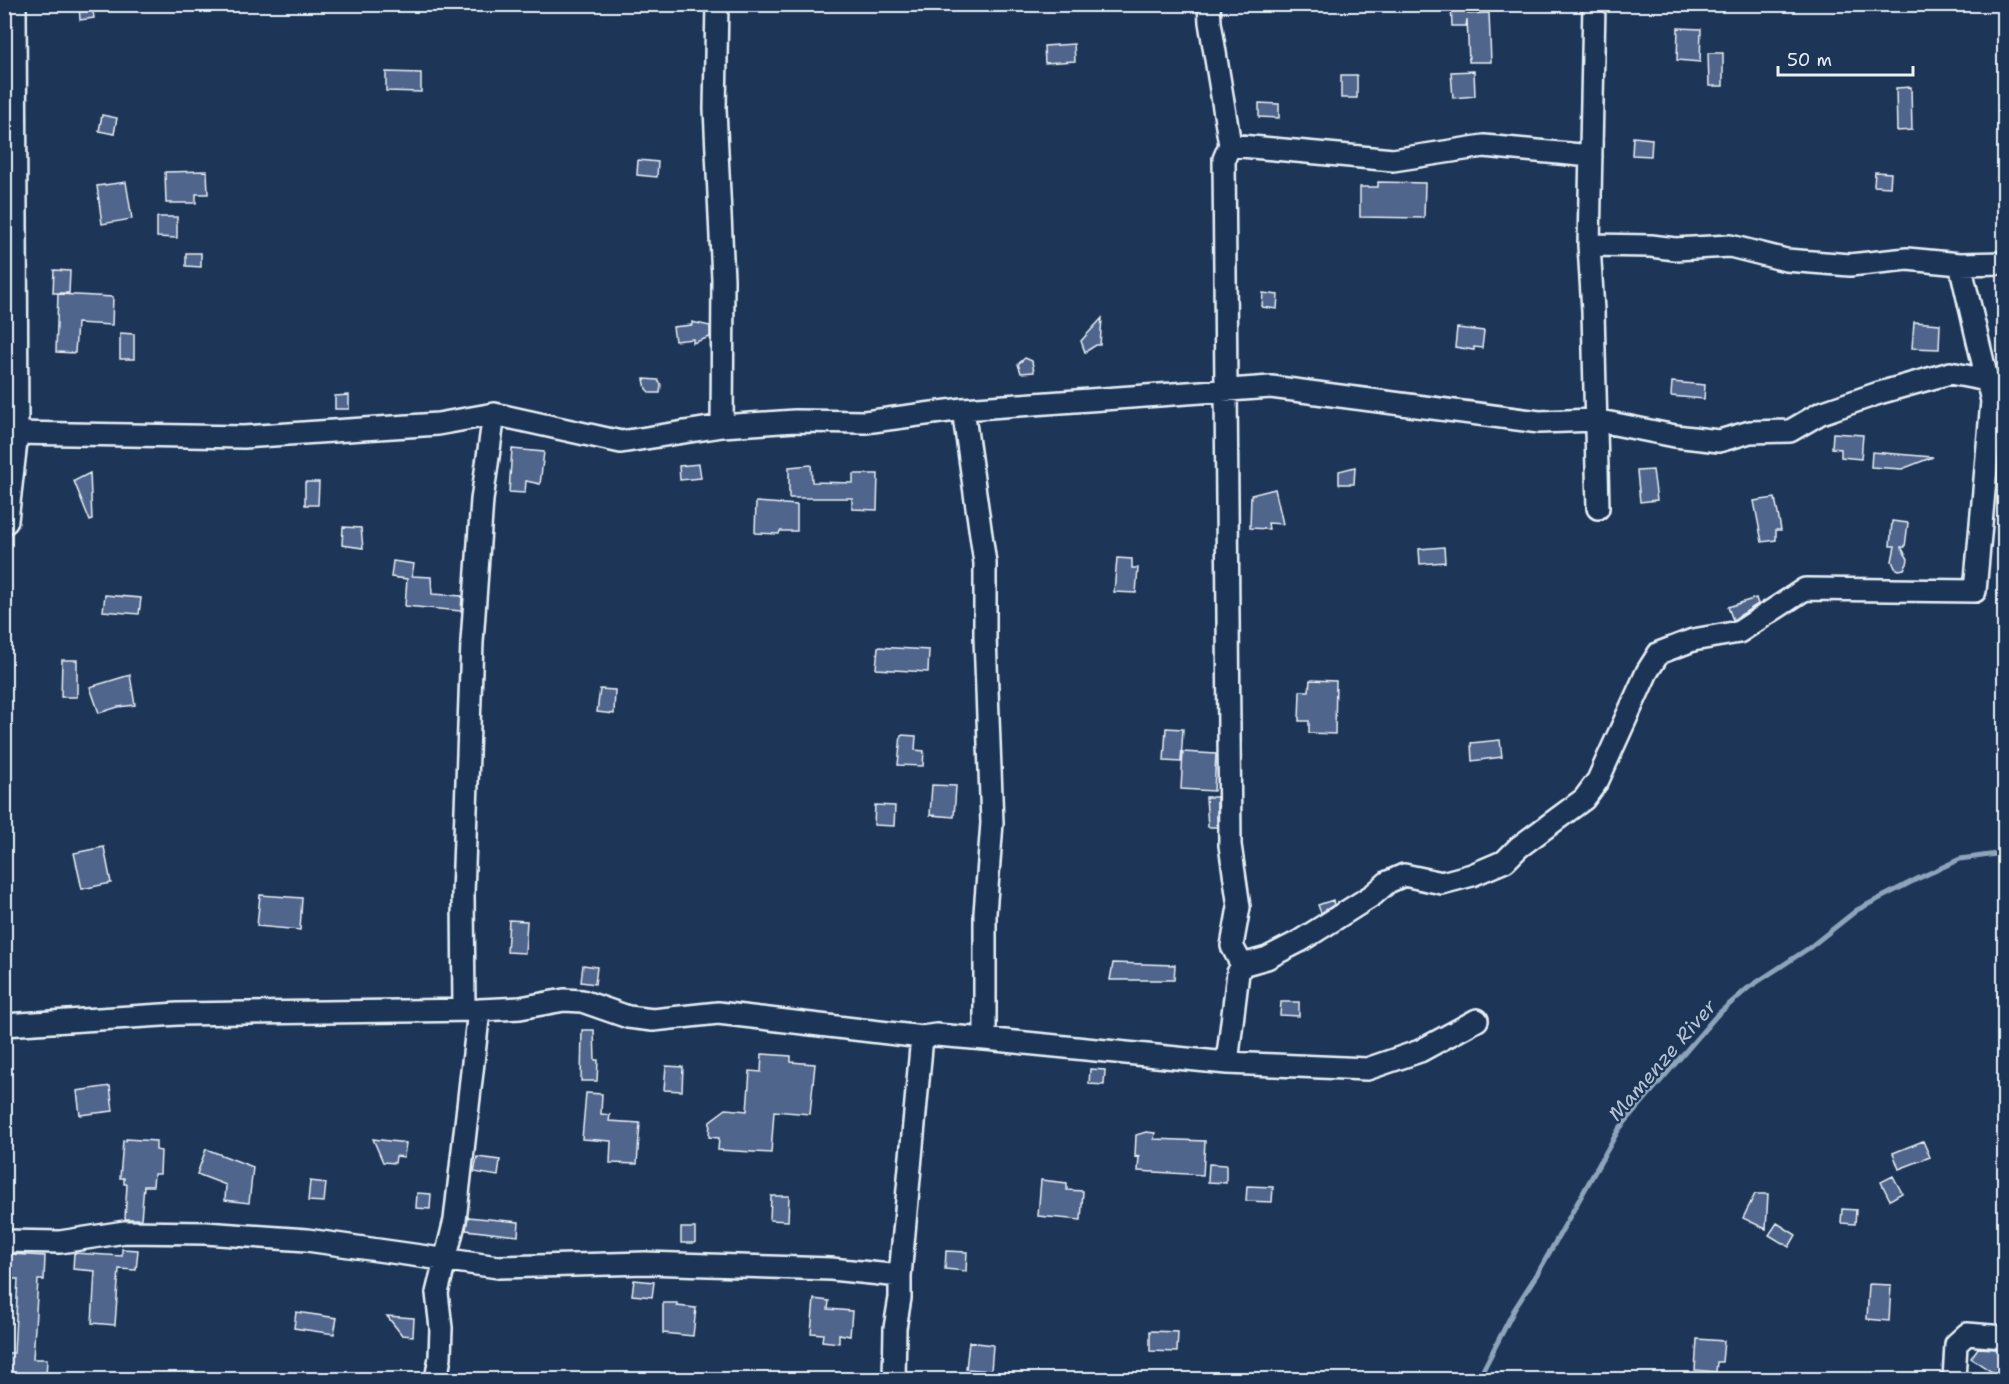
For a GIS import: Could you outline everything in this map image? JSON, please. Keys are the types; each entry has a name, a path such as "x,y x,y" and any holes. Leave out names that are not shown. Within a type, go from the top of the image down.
{"street":[{"path":"4,520 14,433 12,4"},
{"path":"717,4 715,109 723,279 722,426"},
{"path":"1209,4 1230,146 1224,159 1228,391 1230,845 1239,907 1232,946 1242,965"},
{"path":"1594,4 1589,245 1598,508"},
{"path":"1230,146 1393,160 1484,146 1591,156"},
{"path":"1589,245 1651,246 1675,249 1730,246 1786,260 1850,265 1907,259 1960,264 2004,263"},
{"path":"1227,1063 1238,973 1242,965 1267,958 1300,941 1373,895 1388,882 1404,875 1442,883 1472,875 1505,861 1519,847 1584,799 1598,780 1647,672 1659,653 1693,640 1739,632 1805,589 1974,591 1992,402 1960,264"},
{"path":"14,433 244,437 438,424 494,414 621,442 722,426 795,421 865,422 963,409 1271,387 1539,422 1595,420 1676,436 1719,441 1750,432 1790,431 1821,413 1879,393 1950,373 1987,380"},
{"path":"963,409 985,563 992,823 985,913 985,1039"},
{"path":"436,1380 441,1328 437,1293 455,1220 472,1010 463,894 472,642 482,500 494,414"},
{"path":"4,1025 182,1014 520,1008 564,1000 582,1000 628,1017 653,1020 718,1013 922,1037 936,1035 985,1039 1227,1063 1367,1069 1420,1051 1477,1020"},
{"path":"894,1380 895,1328 900,1298 900,1276 922,1037"},
{"path":"4,1241 60,1242 125,1232 206,1233 307,1240 498,1267 669,1263 831,1269 900,1276"},
{"path":"1954,1380 1956,1344 1967,1334 2004,1337"}],"building":[{"path":"92,4 94,18 80,20 79,6"},
{"path":"1451,4 1470,4 1468,14 1489,13 1491,62 1469,62 1467,19 1466,26 1452,26"},
{"path":"1678,28 1701,29 1700,62 1677,60"},
{"path":"1074,44 1075,61 1045,63 1044,46"},
{"path":"1708,53 1723,53 1723,86 1709,86"},
{"path":"1474,71 1475,96 1453,98 1451,72"},
{"path":"386,72 421,73 421,92 386,91"},
{"path":"1341,75 1357,75 1357,98 1341,98"},
{"path":"1911,87 1912,130 1897,131 1896,88"},
{"path":"1259,103 1279,104 1279,118 1259,117"},
{"path":"102,115 117,118 114,134 99,131"},
{"path":"1633,137 1652,139 1651,156 1632,155"},
{"path":"638,160 658,162 657,177 637,175"},
{"path":"207,171 208,194 196,194 196,203 166,203 165,172"},
{"path":"1875,172 1891,173 1890,187 1874,186"},
{"path":"126,182 132,219 102,224 97,186"},
{"path":"1378,182 1425,183 1424,218 1360,217 1360,187 1378,187"},
{"path":"157,217 177,217 177,238 157,237"},
{"path":"186,253 201,253 201,267 186,266"},
{"path":"54,270 70,271 69,293 53,293"},
{"path":"1263,293 1278,295 1277,309 1262,307"},
{"path":"58,294 113,297 112,325 77,323 75,353 56,352"},
{"path":"1102,318 1100,345 1085,352 1081,341"},
{"path":"692,322 710,326 710,337 693,343 693,339 675,341 673,327 692,325"},
{"path":"1914,322 1940,324 1939,349 1912,348"},
{"path":"1457,328 1484,331 1482,348 1474,347 1474,350 1455,347"},
{"path":"120,333 134,334 134,359 120,359"},
{"path":"1025,358 1032,361 1034,372 1021,373 1018,364"},
{"path":"644,379 658,380 661,385 660,393 650,393 646,389"},
{"path":"1672,382 1705,385 1704,399 1671,396"},
{"path":"349,395 349,409 335,409 335,396"},
{"path":"1833,433 1863,435 1861,459 1841,457 1841,449 1832,448"},
{"path":"512,449 544,452 540,484 526,481 525,493 509,492"},
{"path":"1872,452 1933,457 1902,469 1871,467"},
{"path":"699,464 701,478 680,480 679,466"},
{"path":"811,465 812,482 853,483 853,474 878,474 877,510 852,509 852,498 789,498 789,467"},
{"path":"1355,467 1354,484 1339,484 1339,471"},
{"path":"1653,470 1657,500 1640,502 1637,471"},
{"path":"90,473 92,520 90,521 74,481"},
{"path":"305,482 319,482 318,505 305,505"},
{"path":"1275,489 1283,524 1268,523 1269,529 1250,528 1251,495"},
{"path":"1775,498 1781,530 1776,530 1776,540 1762,542 1754,501"},
{"path":"756,502 797,505 797,531 780,531 779,534 755,533"},
{"path":"1892,521 1908,523 1905,547 1901,547 1908,559 1904,569 1899,570 1895,568 1892,561 1895,546 1890,546"},
{"path":"343,527 361,528 363,548 342,545"},
{"path":"1444,547 1445,562 1420,564 1419,549"},
{"path":"1117,558 1132,559 1132,568 1138,568 1136,593 1114,592"},
{"path":"393,561 414,564 412,576 431,577 432,594 462,596 461,611 405,606 407,579 391,577"},
{"path":"105,595 141,598 139,614 103,611"},
{"path":"1756,598 1758,604 1733,620 1728,607"},
{"path":"878,647 929,650 928,672 876,669"},
{"path":"62,660 77,660 77,697 61,697"},
{"path":"130,675 135,705 99,713 90,687"},
{"path":"1310,680 1336,681 1335,734 1309,733 1309,721 1299,721 1300,691 1309,691"},
{"path":"600,689 615,690 614,714 597,712"},
{"path":"1166,728 1183,729 1181,762 1164,761"},
{"path":"901,735 916,736 915,750 924,751 923,766 898,765"},
{"path":"1500,740 1502,757 1472,761 1471,743"},
{"path":"1183,752 1216,754 1214,791 1181,789"},
{"path":"932,785 956,786 954,817 930,815"},
{"path":"1206,797 1217,797 1217,827 1208,827"},
{"path":"875,805 895,806 894,826 874,825"},
{"path":"104,847 111,883 82,889 74,853"},
{"path":"260,895 302,898 300,930 257,926"},
{"path":"1333,900 1334,905 1321,913 1318,905"},
{"path":"509,920 527,921 525,953 507,952"},
{"path":"1113,963 1175,965 1174,980 1110,980"},
{"path":"583,965 597,967 595,984 581,982"},
{"path":"1281,1002 1299,1002 1299,1016 1280,1015"},
{"path":"582,1030 594,1030 595,1060 598,1060 597,1081 581,1081"},
{"path":"762,1054 791,1056 791,1062 815,1064 810,1114 774,1111 771,1153 718,1150 719,1138 709,1137 710,1121 726,1109 747,1111 750,1071 761,1072"},
{"path":"666,1066 683,1067 682,1091 664,1090"},
{"path":"1090,1069 1105,1070 1104,1085 1089,1084"},
{"path":"110,1086 113,1111 80,1115 77,1091"},
{"path":"586,1093 602,1094 601,1114 610,1115 609,1121 640,1123 637,1164 610,1163 611,1141 582,1139"},
{"path":"1146,1132 1155,1133 1154,1139 1205,1141 1203,1175 1138,1171 1139,1156 1135,1157 1136,1135"},
{"path":"126,1139 156,1141 156,1150 161,1151 160,1174 154,1174 153,1186 144,1186 141,1219 125,1219 127,1184 124,1184 124,1178 120,1178 123,1141"},
{"path":"373,1139 406,1143 404,1157 396,1156 395,1163 383,1162"},
{"path":"1923,1141 1930,1157 1899,1169 1893,1153"},
{"path":"206,1149 253,1167 249,1203 225,1200 226,1185 197,1174"},
{"path":"477,1157 500,1160 498,1176 474,1172"},
{"path":"1209,1164 1226,1165 1226,1183 1208,1182"},
{"path":"1893,1176 1902,1193 1890,1200 1881,1182"},
{"path":"1041,1180 1067,1183 1067,1190 1083,1191 1081,1220 1038,1216"},
{"path":"310,1181 326,1183 324,1202 308,1201"},
{"path":"1247,1186 1273,1187 1272,1202 1246,1201"},
{"path":"417,1193 431,1194 430,1209 416,1208"},
{"path":"1755,1194 1768,1194 1766,1229 1743,1218"},
{"path":"771,1196 789,1196 788,1221 770,1220"},
{"path":"1842,1209 1856,1210 1855,1224 1841,1223"},
{"path":"468,1217 519,1222 518,1236 466,1230"},
{"path":"1777,1223 1796,1235 1789,1247 1769,1235"},
{"path":"681,1228 695,1228 695,1243 681,1243"},
{"path":"122,1249 138,1250 136,1270 119,1269 115,1325 92,1323 95,1271 73,1269 74,1253 122,1256"},
{"path":"946,1251 967,1252 966,1271 945,1269"},
{"path":"10,1254 45,1256 44,1280 38,1280 33,1359 47,1359 46,1377 5,1376 6,1353 14,1353 18,1279 9,1279"},
{"path":"634,1280 654,1282 652,1297 632,1295"},
{"path":"1869,1284 1891,1285 1889,1321 1867,1319"},
{"path":"814,1299 829,1301 828,1309 852,1311 850,1336 839,1334 839,1343 822,1341 823,1334 811,1333"},
{"path":"663,1303 677,1303 677,1306 696,1308 693,1336 663,1333"},
{"path":"296,1312 337,1318 334,1334 294,1328"},
{"path":"387,1316 414,1318 413,1336 402,1335"},
{"path":"1150,1331 1178,1332 1177,1352 1150,1351"},
{"path":"1697,1339 1724,1341 1722,1362 1717,1362 1716,1372 1695,1370"},
{"path":"969,1342 993,1345 991,1371 966,1369"},
{"path":"1978,1348 1996,1349 2004,1355 2004,1380 1971,1358"}],"waterway":[{"name":"Mamenze River","path":"1478,1380 1514,1310 1539,1271 1619,1129 1717,1015 1748,988 1809,948 1857,910 1960,859 2004,853"}]}
